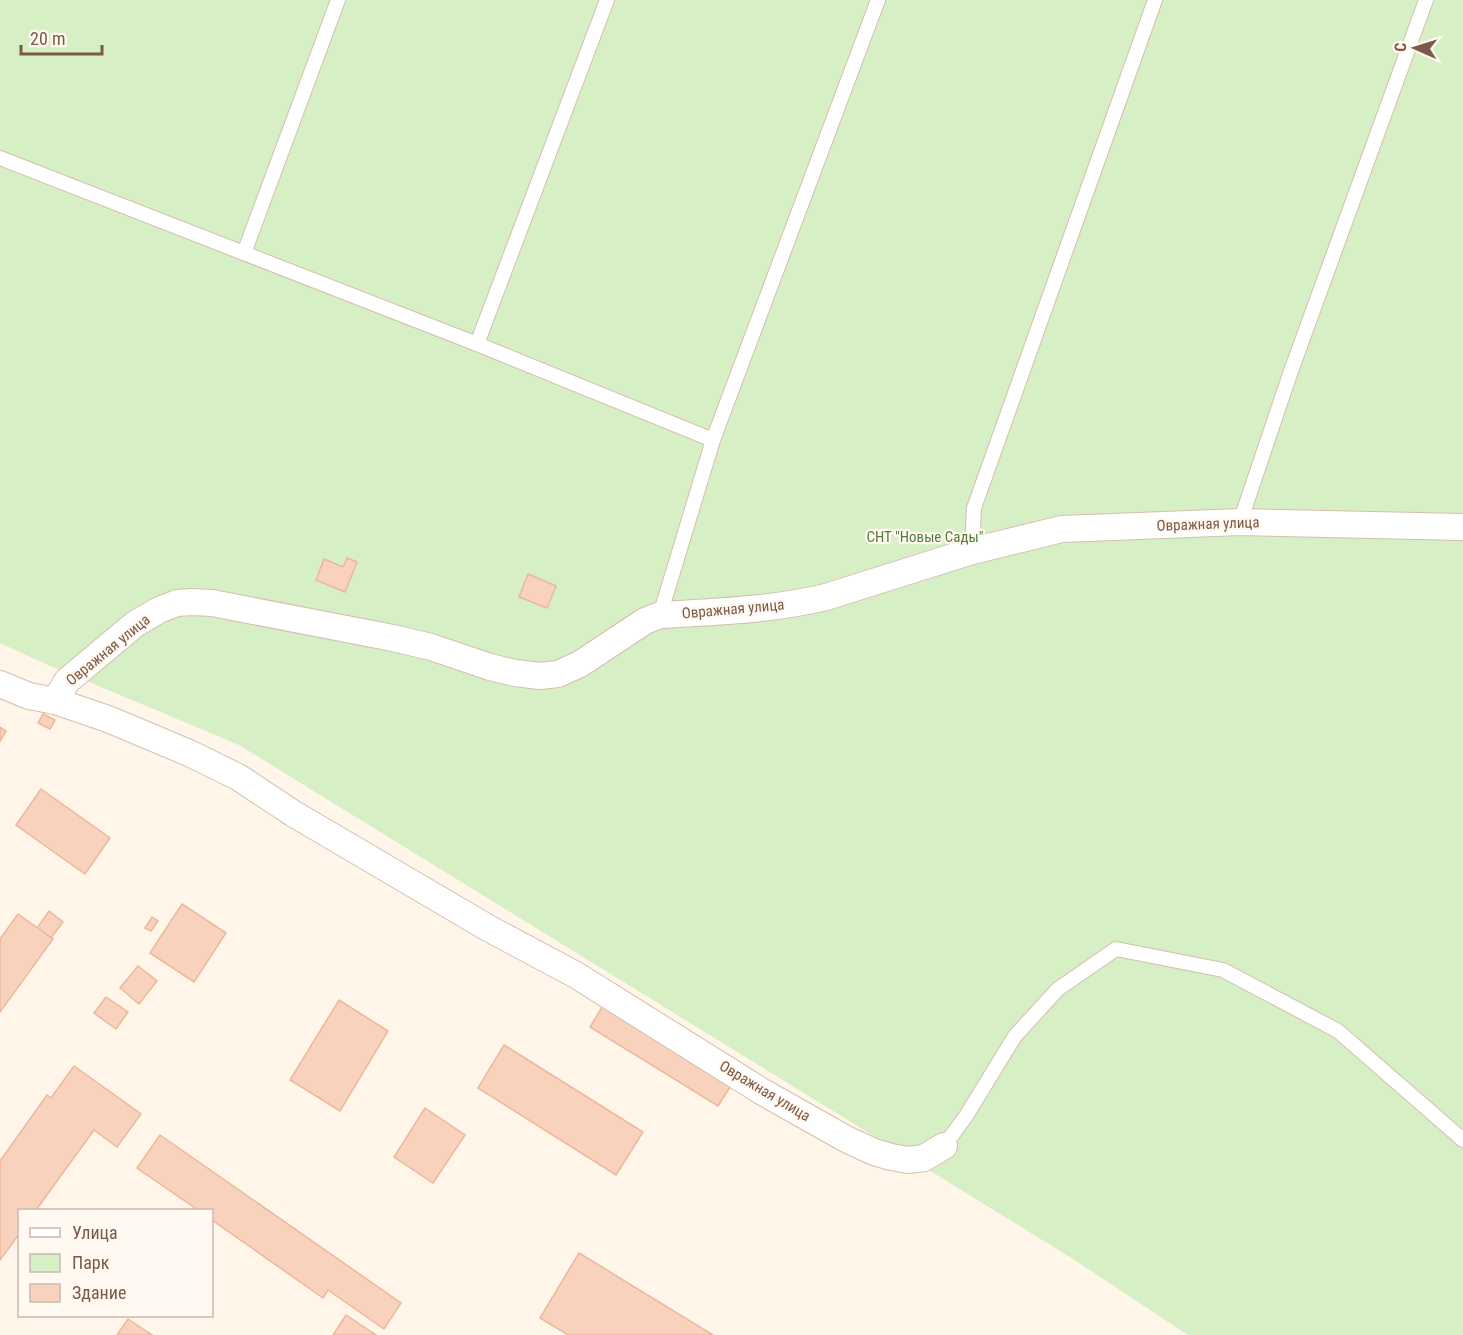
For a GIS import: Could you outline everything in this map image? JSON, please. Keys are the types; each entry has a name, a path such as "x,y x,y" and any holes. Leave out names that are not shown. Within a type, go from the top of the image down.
{"street":[{"name":"Овражная улица","path":"55,701 67,681 135,624 177,603 212,603 393,638 431,647 490,668 540,676 558,674 580,664 645,621 660,615 802,603 972,552 1062,529 1240,522 1463,527"},
{"name":"Овражная улица","path":"0,684 29,696 55,701 108,719 189,753 238,777 294,814 488,928 576,975 761,1091 846,1139 874,1152 908,1160 924,1158 944,1146"}],"lane":[{"path":"244,253 338,0"},
{"path":"477,344 607,0"},
{"path":"660,615 713,440 878,0"},
{"path":"972,552 974,508 1155,0"},
{"path":"1240,522 1291,371 1426,0"},
{"path":"0,158 477,344 713,440"},
{"path":"944,1146 966,1116 1015,1036 1058,989 1116,949 1223,970 1338,1031 1463,1140"}],"green space":[{"name":"СНТ \"Новые Сады\"","path":"0,0 1463,0 1463,1335 1188,1335 1073,1259 239,745 0,643"}],"building":[{"path":"347,558 357,562 345,592 316,580 324,559 343,567"},
{"path":"528,574 556,586 547,608 519,597"},
{"path":"43,714 55,720 50,729 38,723"},
{"path":"0,727 6,731 0,741"},
{"path":"41,789 110,838 85,874 16,825"},
{"path":"182,904 226,933 194,982 150,953"},
{"path":"49,911 63,922 51,938 37,928"},
{"path":"18,914 53,939 0,1012 0,939"},
{"path":"152,917 158,921 151,931 145,928"},
{"path":"138,966 157,981 139,1004 120,988"},
{"path":"106,997 128,1012 116,1029 94,1013"},
{"path":"339,1000 388,1031 340,1111 290,1080"},
{"path":"604,1004 732,1084 718,1106 590,1027"},
{"path":"504,1045 643,1132 616,1175 478,1088"},
{"path":"74,1066 141,1114 117,1147 94,1130 37,1209 18,1209 18,1236 0,1260 0,1161 47,1095 51,1098"},
{"path":"425,1108 465,1135 433,1183 394,1157"},
{"path":"160,1135 401,1303 384,1329 328,1290 323,1298 213,1221 213,1209 197,1209 137,1168"},
{"path":"579,1253 713,1335 568,1335 540,1318"},
{"path":"346,1315 376,1335 333,1335"},
{"path":"128,1319 152,1335 117,1335"}]}
